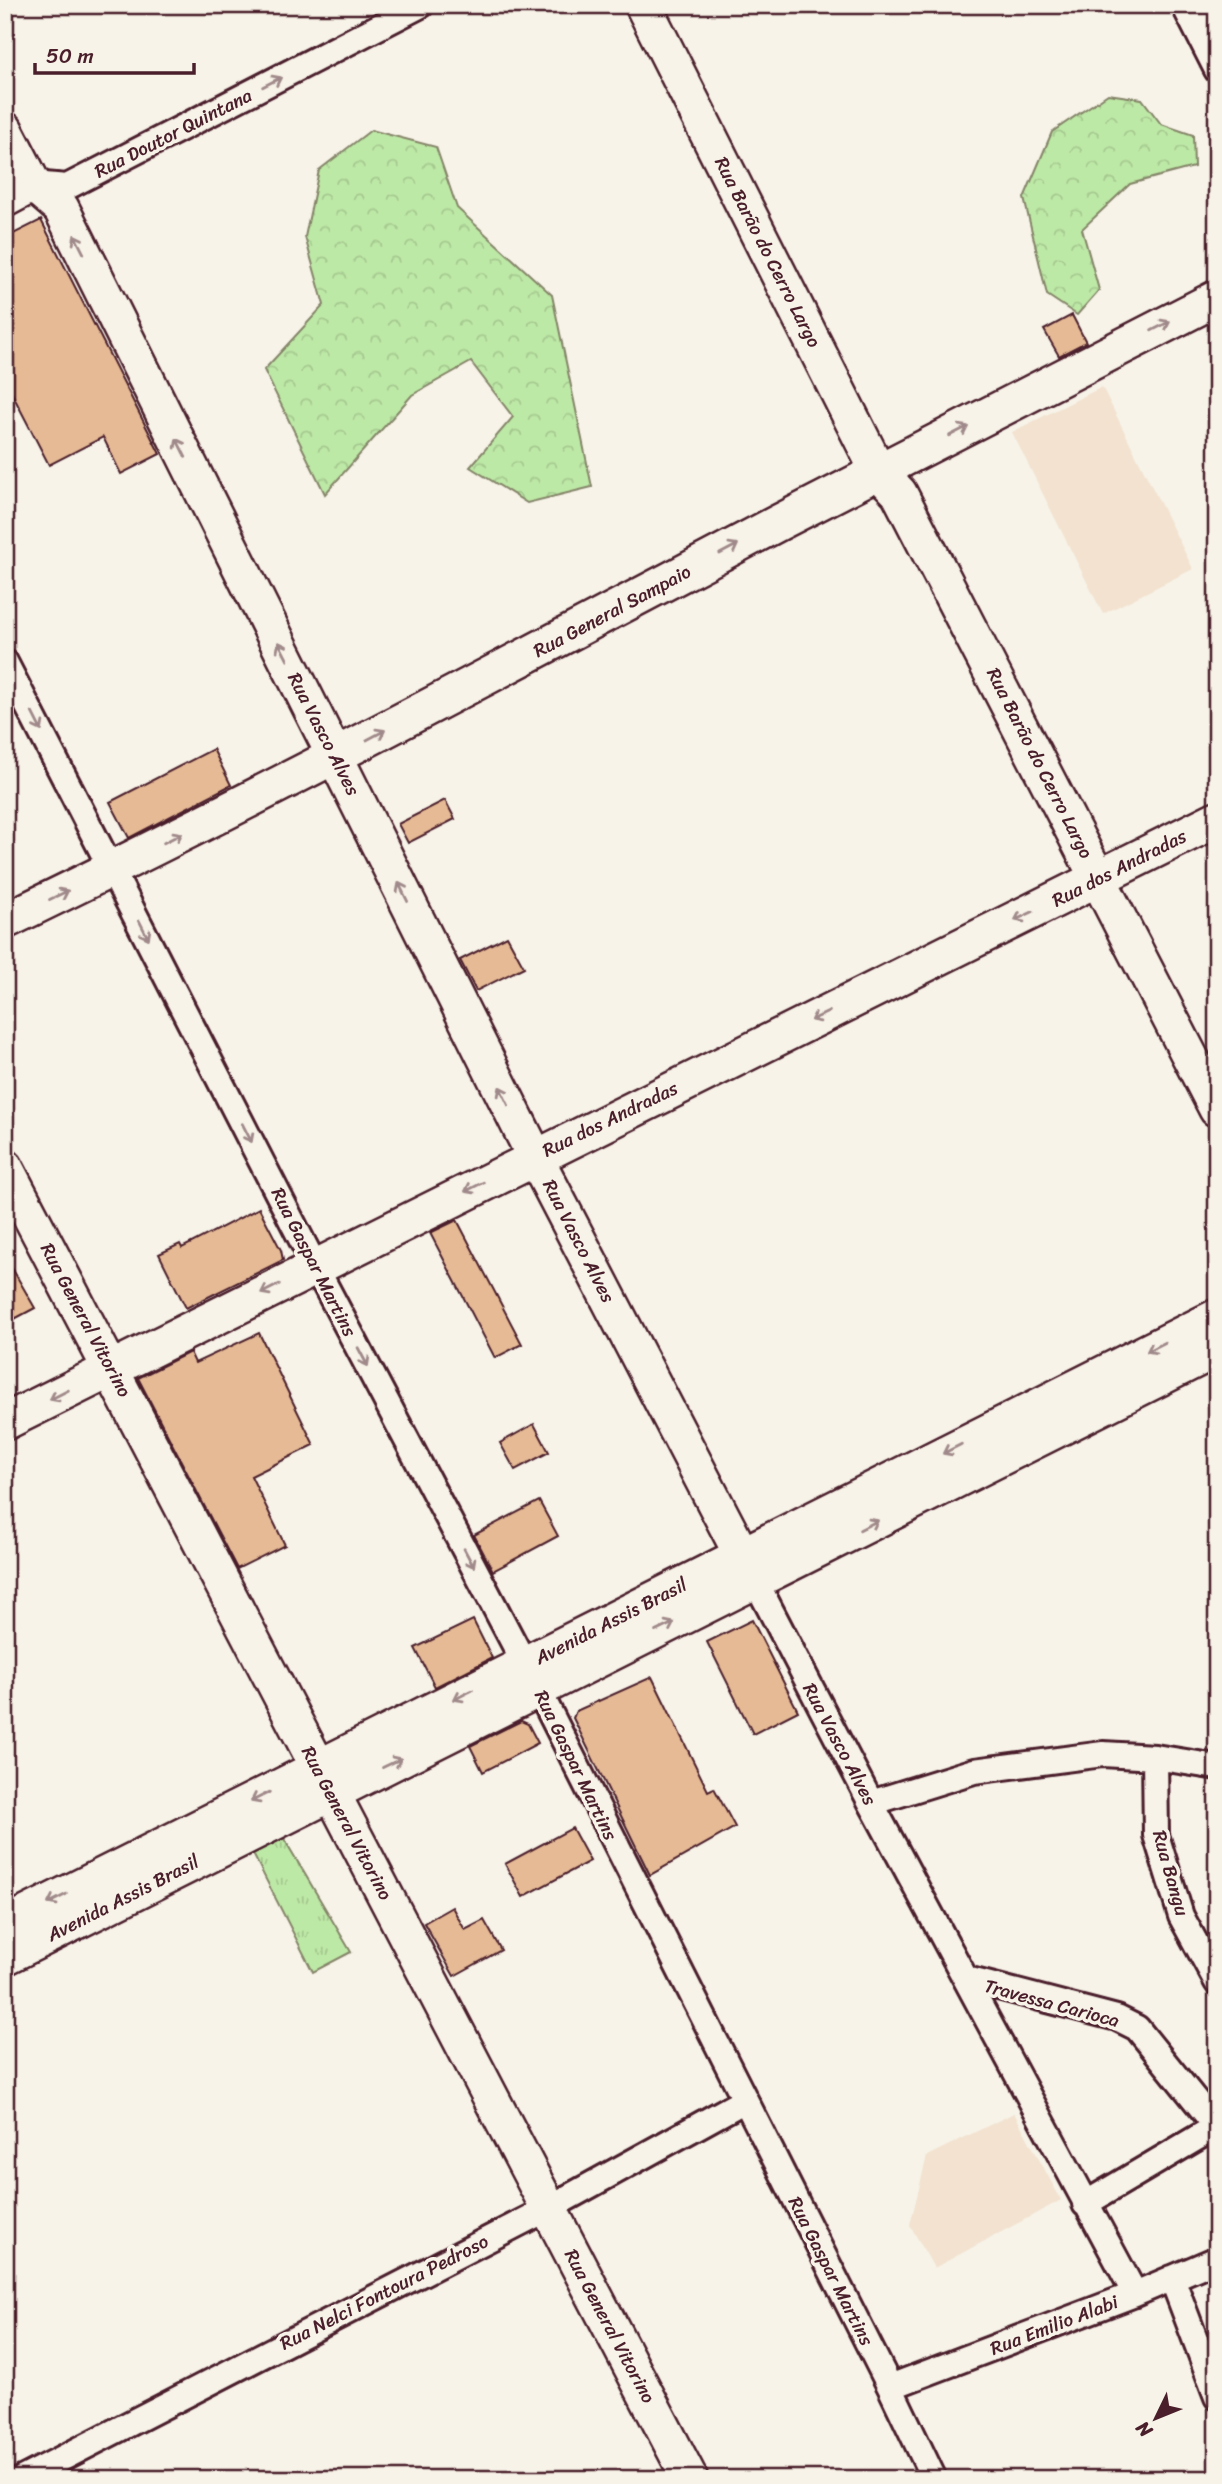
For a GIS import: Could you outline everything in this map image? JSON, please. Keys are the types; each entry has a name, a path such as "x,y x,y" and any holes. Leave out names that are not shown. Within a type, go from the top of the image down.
{"street":[{"name":"Rua Doutor Quintana","path":"19,191 67,187 421,5"},
{"name":"Rua Barão do Cerro Largo","path":"643,5 892,475 1217,1109"},
{"name":"Rua Barão do Cerro Largo","path":"665,5 892,475"},
{"path":"1184,5 1217,70"},
{"path":"1206,5 1217,26"},
{"path":"5,130 19,191"},
{"name":"Rua Vasco Alves","path":"19,191 61,208 535,1157 871,1803 1135,2294"},
{"name":"Rua General Sampaio","path":"5,921 113,870 892,475 1217,298"},
{"name":"Rua Gaspar Martins","path":"5,662 315,1266 531,1678 934,2479"},
{"name":"Rua dos Andradas","path":"5,1422 1217,819"},
{"name":"Rua General Vitorino","path":"5,1167 690,2479"},
{"name":"Avenida Assis Brasil","path":"5,1957 165,1861 1074,1405 1217,1317"},
{"name":"Avenida Assis Brasil","path":"1074,1405 1217,1349"},
{"path":"871,1803 974,1771 1103,1754 1155,1757 1217,1767"},
{"name":"Rua Bangu","path":"1155,1757 1156,1835 1181,1916 1217,1982"},
{"name":"Avenida Assis Brasil","path":"5,1925 165,1861"},
{"name":"Travessa Carioca","path":"967,1979 1117,2018 1138,2028 1217,2126"},
{"name":"Rua Nelci Fontoura Pedroso","path":"22,2479 549,2208 745,2101"},
{"path":"1085,2204 1217,2126"},
{"name":"Rua Emilio Alabi","path":"890,2387 1135,2294 1217,2259"},
{"path":"1172,2278 1217,2397"}],"shaded area":[{"path":"1102,387 1193,569 1103,614 1012,432"},
{"path":"1014,2113 1061,2200 934,2268 910,2225 927,2156"}],"green space":[{"path":"1108,94 1142,99 1161,124 1193,135 1194,167 1130,184 1082,229 1099,290 1077,315 1047,295 1024,198 1052,132"},
{"path":"371,130 436,147 457,208 552,295 592,487 527,503 470,467 513,417 471,362 412,395 325,494 264,370 324,305 305,237 319,170"},
{"path":"283,1837 351,1952 313,1972 253,1854"}],"building":[{"path":"41,220 160,454 121,474 103,437 49,465 5,380 5,238"},
{"path":"1072,315 1086,342 1059,356 1044,330"},
{"path":"213,749 231,785 129,838 110,802"},
{"path":"445,800 455,819 408,843 398,824"},
{"path":"507,936 524,967 476,991 460,960"},
{"path":"259,1208 281,1250 283,1260 186,1308 159,1254 180,1244 182,1248"},
{"path":"457,1220 522,1344 495,1358 430,1233"},
{"path":"5,1256 35,1308 5,1324"},
{"path":"259,1333 314,1445 251,1476 285,1545 237,1569 138,1378 190,1352 195,1363"},
{"path":"534,1424 549,1452 515,1470 500,1443"},
{"path":"539,1501 558,1536 493,1571 474,1535"},
{"path":"473,1620 492,1658 435,1687 415,1648"},
{"path":"752,1620 798,1711 753,1734 707,1642"},
{"path":"652,1677 708,1791 714,1788 735,1827 650,1875 573,1718 576,1711"},
{"path":"521,1721 528,1724 538,1743 483,1772 470,1746"},
{"path":"572,1828 590,1861 523,1897 505,1864"},
{"path":"452,1907 465,1930 484,1920 501,1950 454,1976 424,1923"}]}
